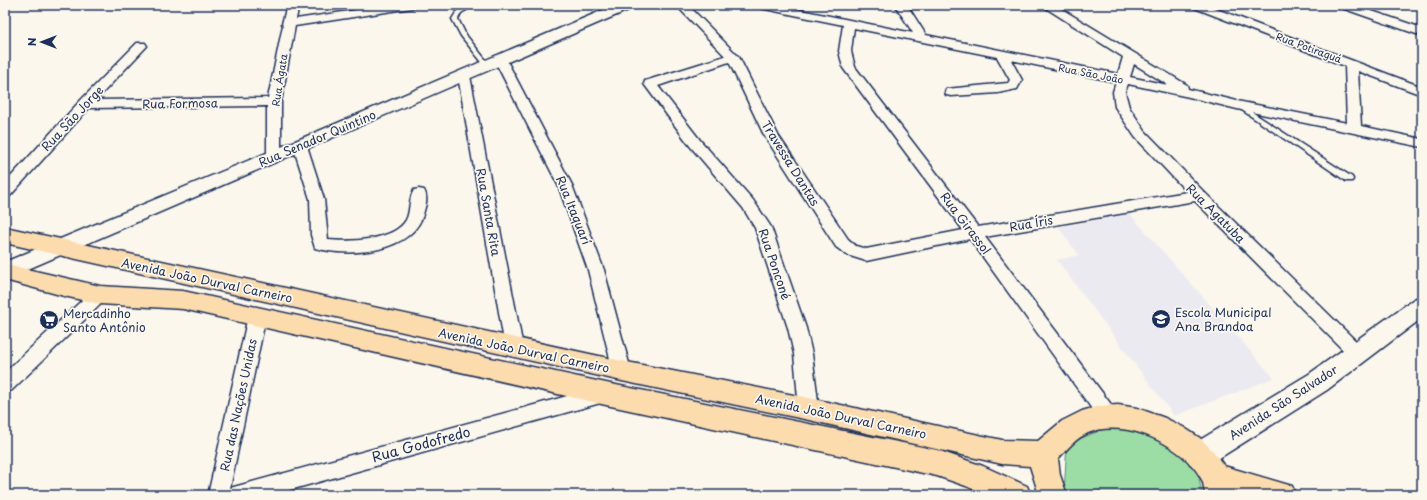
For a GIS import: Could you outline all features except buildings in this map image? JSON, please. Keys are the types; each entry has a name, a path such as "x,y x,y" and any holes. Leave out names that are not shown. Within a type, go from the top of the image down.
{"main road":[{"name":"Avenida João Durval Carneiro","path":"5,235 622,371 809,409 1002,452 1044,454"},
{"name":"Avenida João Durval Carneiro","path":"5,271 99,295 131,299 159,298 183,300 606,394 937,463 973,475 1017,495"},
{"path":"1053,495 1046,478 1044,454 1065,432 1083,423 1109,417 1145,421 1173,433 1211,475 1282,495"}],"street":[{"name":"Rua Ágata","path":"274,156 274,102 288,24 293,5"},
{"path":"288,24 412,5"},
{"name":"Travessa Dantas","path":"682,5 733,57 771,135 842,243 849,250 866,255"},
{"name":"Rua São João","path":"760,5 1190,93 1237,105 1422,143"},
{"path":"901,5 922,38"},
{"path":"1046,5 1190,93"},
{"name":"Rua Potiraguá","path":"1196,5 1351,62 1422,91"},
{"path":"1220,14 1231,5"},
{"path":"1343,5 1422,32"},
{"name":"Rua Senador Quintino","path":"5,271 58,247 300,146 625,6"},
{"name":"Rua Girassol","path":"849,24 844,50 844,59 849,68 974,233 1109,417"},
{"name":"Rua São Jorge","path":"5,192 85,104 141,46"},
{"path":"951,92 998,89 1012,86 1016,80 1002,55"},
{"name":"Rua Agatuba","path":"1130,55 1119,92 1122,107 1140,134 1198,195 1356,352"},
{"name":"Rua Ponconé","path":"733,57 650,84 695,143 748,204 764,227 797,328 803,354 809,409"},
{"name":"Rua Itaquarí","path":"494,62 566,185 596,270 622,371"},
{"path":"1351,62 1354,129"},
{"name":"Rua Santa Rita","path":"464,76 514,347"},
{"name":"Rua Formosa","path":"85,104 274,102"},
{"path":"300,146 318,199 319,235 321,244 325,246 357,246 386,242 400,236 408,230 416,216 419,194"},
{"name":"Rua Íris","path":"866,255 974,233 1198,195"},
{"path":"5,384 99,295"},
{"name":"Avenida São Salvador","path":"1211,475 1318,382 1356,352 1422,305"},
{"name":"Rua das Nações Unidas","path":"218,495 257,316"},
{"name":"Rua Godofredo","path":"237,495 606,394"}],"lane":[{"path":"472,5 459,12 455,19 463,35 494,62"},
{"path":"1237,105 1349,179"}],"shaded area":[{"name":"Escola Municipal Ana Brandoa","path":"1130,214 1274,378 1174,416 1057,260 1079,255 1058,227"}],"green space":[{"path":"1109,427 1159,433 1197,466 1202,495 1067,495 1064,492 1067,444"}],"place":[{"name":"Escola Municipal Ana Brandoa","path":"1161,319"},
{"name":"Mercadinho Santo Antônio","path":"49,320"}]}
